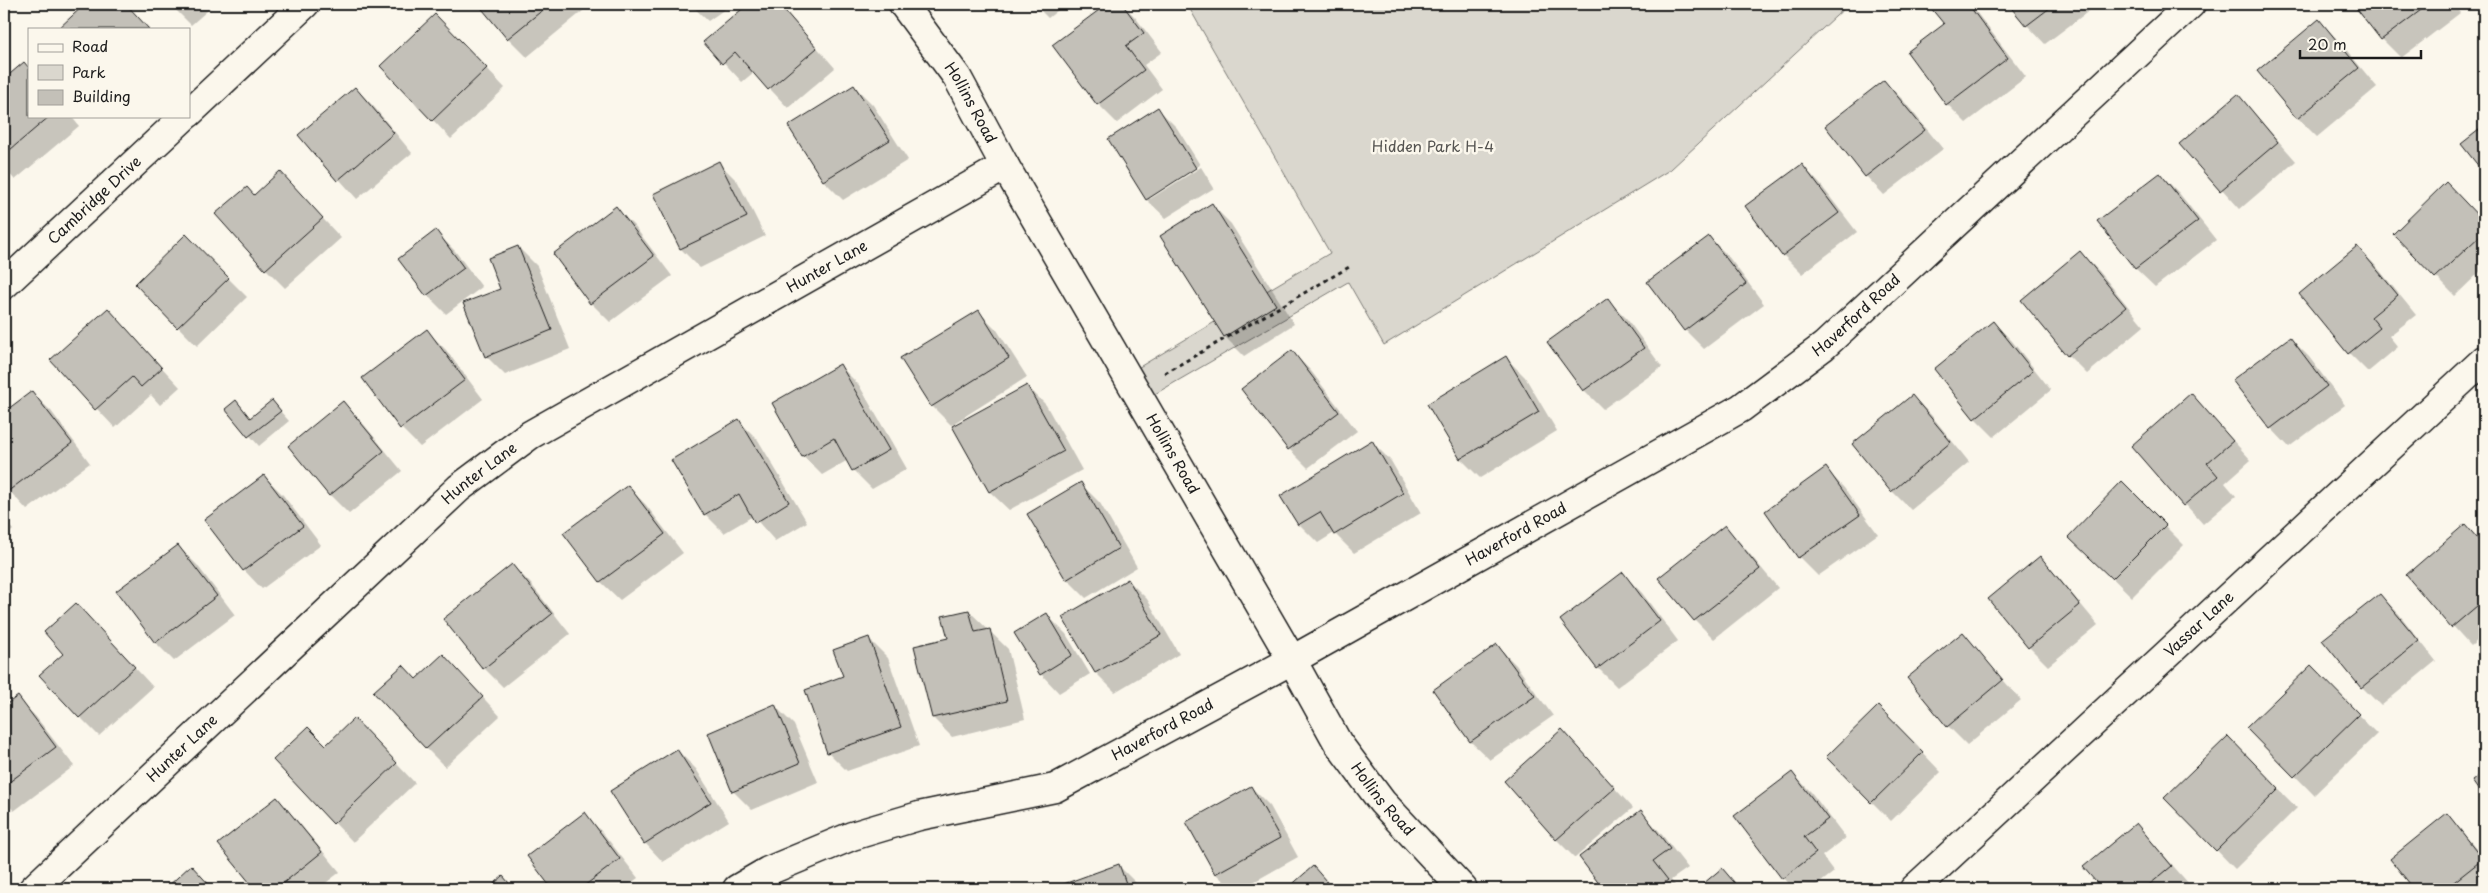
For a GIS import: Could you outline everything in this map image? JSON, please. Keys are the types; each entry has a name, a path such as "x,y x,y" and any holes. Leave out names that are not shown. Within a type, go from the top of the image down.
{"street":[{"path":"190,112 306,4"},
{"name":"Hollins Road","path":"903,4 957,76 1005,166 1292,660 1338,743 1382,802 1463,889"},
{"name":"Haverford Road","path":"737,889 768,871 852,836 919,816 1055,788 1292,660 1741,408 1824,346 2191,4"},
{"name":"Cambridge Drive","path":"4,285 183,118"},
{"name":"Hunter Lane","path":"33,889 459,488 514,446 530,435 1005,166"},
{"name":"Vassar Lane","path":"1914,889 2484,360"}],"path":[{"path":"1134,391 1351,266"}],"green space":[{"name":"Hidden Park H-4","path":"1187,4 1849,4 1671,169 1384,345 1348,282 1148,398 1131,372 1330,253"}],"building":[{"path":"85,4 126,4 148,28 59,28"},
{"path":"478,4 550,4 507,39"},
{"path":"748,4 779,4 817,48 768,90 735,52 722,64 703,42"},
{"path":"1107,4 1122,4 1144,33 1126,46 1144,70 1097,105 1052,45"},
{"path":"1934,4 1968,4 2008,58 1946,105 1907,52 1944,24 1930,7"},
{"path":"2008,4 2055,4 2026,26"},
{"path":"2353,4 2429,4 2381,40"},
{"path":"435,14 487,68 432,121 380,66"},
{"path":"2319,19 2359,68 2297,119 2257,71"},
{"path":"24,62 28,67 28,118 48,118 4,155 4,79"},
{"path":"1884,80 1925,130 1865,177 1825,126"},
{"path":"854,85 890,140 823,181 788,126"},
{"path":"355,87 394,133 337,181 298,135"},
{"path":"2238,94 2278,142 2220,191 2179,144"},
{"path":"1158,107 1196,168 1146,200 1108,139"},
{"path":"2484,126 2484,173 2461,144"},
{"path":"719,161 747,217 680,249 653,194"},
{"path":"1802,164 1839,213 1782,256 1745,206"},
{"path":"280,171 323,218 265,270 215,214 247,187 254,195"},
{"path":"2160,173 2198,221 2135,269 2097,221"},
{"path":"2446,182 2484,222 2484,232 2435,278 2393,234"},
{"path":"1212,203 1276,305 1224,337 1160,236"},
{"path":"616,206 654,256 590,304 553,254"},
{"path":"436,230 464,268 426,296 398,259"},
{"path":"186,234 229,278 177,328 135,284"},
{"path":"1709,236 1746,284 1684,331 1647,282"},
{"path":"518,246 552,330 485,357 463,303 500,289 488,258"},
{"path":"2357,246 2398,295 2371,317 2380,328 2348,354 2299,294"},
{"path":"2080,251 2126,307 2067,356 2021,300"},
{"path":"1608,298 1644,348 1583,391 1547,342"},
{"path":"108,308 162,368 141,387 132,377 95,410 50,360"},
{"path":"979,310 1009,358 931,407 900,358"},
{"path":"1993,321 2033,371 1974,419 1934,369"},
{"path":"427,329 465,380 400,429 362,378"},
{"path":"2290,337 2327,386 2270,429 2232,380"},
{"path":"1292,350 1339,412 1288,450 1241,389"},
{"path":"1506,356 1539,412 1460,459 1427,404"},
{"path":"840,364 889,450 852,471 834,438 802,457 772,403"},
{"path":"1027,385 1064,451 989,492 952,426"},
{"path":"32,391 72,443 7,492 4,487 4,412"},
{"path":"2191,393 2233,441 2207,463 2218,476 2183,506 2131,446"},
{"path":"1912,395 1951,442 1891,492 1852,444"},
{"path":"236,400 250,418 272,400 281,411 248,437 225,409"},
{"path":"343,401 384,451 329,496 288,446"},
{"path":"739,419 789,502 755,523 739,494 704,515 671,460"},
{"path":"1372,440 1403,493 1334,535 1320,512 1298,525 1280,496"},
{"path":"1826,467 1860,515 1798,558 1765,511"},
{"path":"264,475 303,526 243,571 204,520"},
{"path":"2122,481 2166,525 2112,579 2068,537"},
{"path":"1081,482 1119,548 1066,580 1027,514"},
{"path":"628,485 665,534 600,582 563,533"},
{"path":"2465,524 2484,546 2484,600 2451,628 2406,575"},
{"path":"1725,525 1760,569 1694,621 1658,578"},
{"path":"178,545 217,596 155,643 116,591"},
{"path":"2040,556 2080,605 2028,648 1988,599"},
{"path":"512,564 552,614 483,669 443,619"},
{"path":"1623,572 1660,621 1597,669 1560,620"},
{"path":"1128,579 1161,635 1095,673 1062,617"},
{"path":"2380,594 2419,641 2361,688 2322,640"},
{"path":"76,603 135,667 79,718 39,675 63,654 44,632"},
{"path":"969,610 975,632 990,629 1007,701 932,718 914,646 948,638 942,616"},
{"path":"1047,613 1072,655 1040,675 1014,633"},
{"path":"1963,632 2003,680 1947,727 1907,678"},
{"path":"869,637 901,727 827,753 805,690 843,676 833,650"},
{"path":"1497,644 1535,696 1470,742 1433,690"},
{"path":"443,654 483,697 426,749 373,692 403,665 416,679"},
{"path":"2311,665 2359,714 2294,777 2246,728"},
{"path":"18,696 56,747 4,786 4,706"},
{"path":"775,704 800,763 732,792 708,733"},
{"path":"1878,706 1923,752 1871,803 1826,757"},
{"path":"354,718 397,763 333,824 273,760 308,727 326,745"},
{"path":"1562,729 1615,788 1556,840 1504,781"},
{"path":"2228,736 2279,789 2216,851 2164,798"},
{"path":"677,749 711,802 644,844 610,791"},
{"path":"1792,772 1828,819 1804,837 1816,853 1782,879 1734,816"},
{"path":"2484,772 2484,798 2472,781"},
{"path":"1251,786 1280,838 1215,874 1186,822"},
{"path":"277,797 322,852 276,889 255,889 218,844"},
{"path":"1641,810 1670,849 1653,861 1668,880 1656,889 1603,889 1579,857"},
{"path":"585,812 620,859 580,889 552,889 527,856"},
{"path":"2447,813 2483,859 2445,889 2414,889 2390,859"},
{"path":"2136,823 2172,866 2144,889 2102,889 2083,867"},
{"path":"1119,864 1128,889 1050,889"},
{"path":"191,865 213,889 165,889"},
{"path":"1313,866 1333,889 1287,889"},
{"path":"1722,868 1740,889 1697,889"},
{"path":"503,876 514,889 488,889"},
{"path":"2364,884 2369,889 2358,889"}]}
